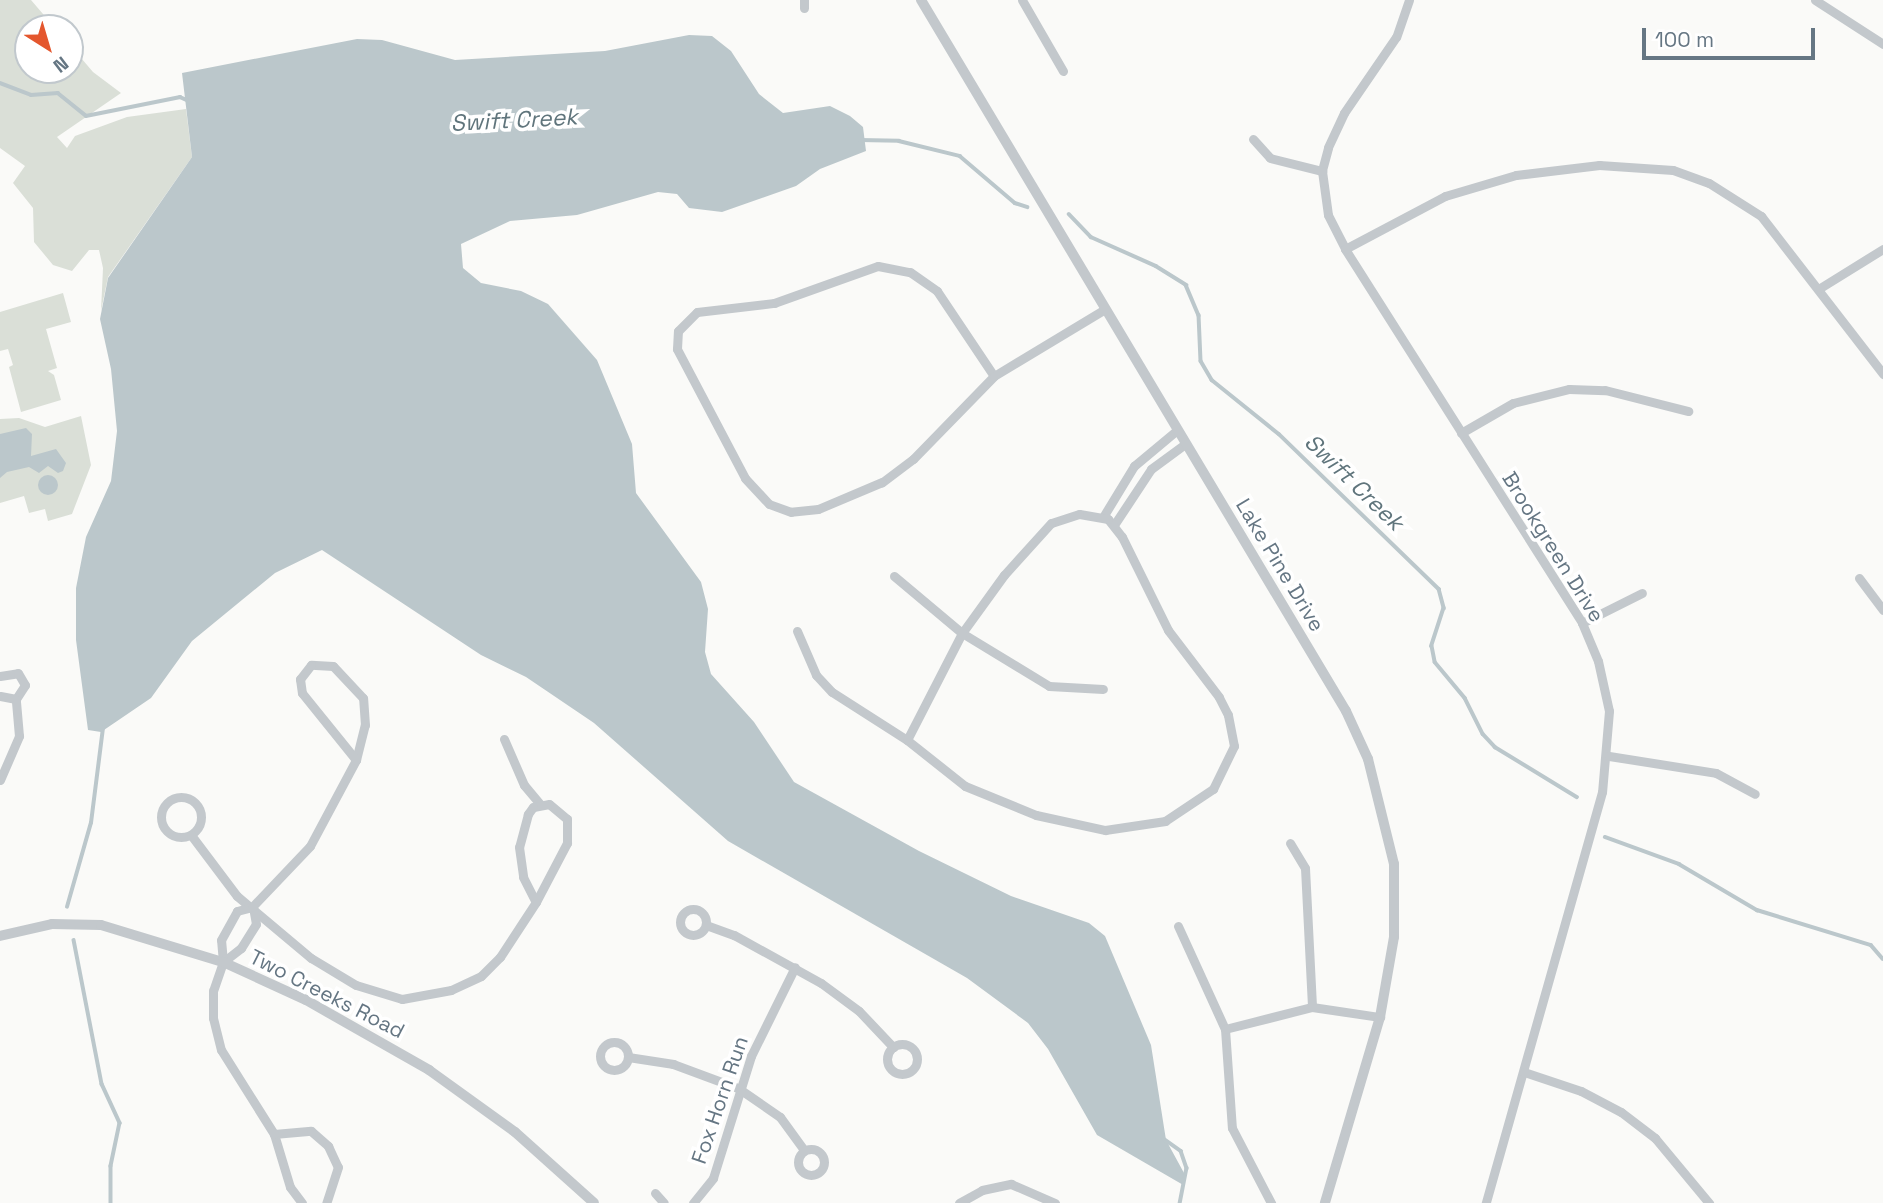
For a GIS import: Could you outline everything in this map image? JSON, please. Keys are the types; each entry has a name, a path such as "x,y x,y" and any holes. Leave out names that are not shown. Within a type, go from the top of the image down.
{"street":[{"name":"Lake Pine Drive","path":"921,0 1346,710 1368,759 1390,832 1396,892 1394,937 1380,1017 1325,1203"},
{"path":"1022,0 1063,71"},
{"name":"Brookgreen Drive","path":"1409,0 1396,37 1335,131 1322,171 1328,215 1345,249 1582,623 1605,689 1609,756 1486,1203"},
{"path":"1815,0 1883,44"},
{"path":"1253,139 1270,158 1322,171"},
{"path":"1345,249 1419,208 1471,187 1571,166 1637,165 1696,177 1748,206 1779,236 1883,374"},
{"path":"1820,288 1883,249"},
{"path":"994,376 943,298 925,280 890,267 855,271 774,303 697,312 681,324 676,337 677,349 752,490 769,504 791,512 840,502 897,472 994,376 1105,309"},
{"path":"1461,433 1513,403 1569,389 1605,390 1688,411"},
{"path":"1103,517 1134,466 1177,430"},
{"path":"1114,525 1151,469 1185,444"},
{"path":"797,631 816,675 832,692 907,740 946,774 1006,806 1105,830 1166,821 1213,789 1234,746 1228,715 1168,629 1114,525 1103,517 1079,514 1051,523 962,633 907,740"},
{"path":"894,576 962,633 1049,686 1103,689"},
{"path":"1859,578 1883,610"},
{"path":"1582,623 1642,593"},
{"path":"302,1203 290,1187 274,1134 221,1050 213,1006 223,962 221,940 237,911 252,907 310,845 356,760 365,725 363,698 333,666 311,665 300,679 303,693 356,760"},
{"path":"0,676 11,671 21,676 25,690 16,699 19,736 0,780"},
{"path":"0,696 16,699"},
{"path":"191,835 237,896 332,973 376,992 415,999 441,994 481,976 500,957 536,902 570,835 560,811 540,804 524,785 504,739"},
{"path":"1609,756 1716,772 1755,794"},
{"path":"187,797 201,810 201,824 191,835 175,836 162,824 163,807 173,798 187,797"},
{"path":"536,902 523,877 519,847 528,814 540,804"},
{"path":"1290,843 1305,868 1312,1007"},
{"path":"223,962 241,948 256,923 252,907"},
{"name":"Two Creeks Road","path":"0,936 52,924 101,925 223,962 306,1000 429,1070 514,1132 594,1203"},
{"path":"706,925 734,934 795,967 859,1011 893,1047"},
{"path":"1178,926 1225,1030 1231,1128 1271,1203"},
{"name":"Fox Horn Run","path":"693,1203 713,1178 738,1088 795,967"},
{"path":"1225,1030 1312,1007 1380,1017"},
{"path":"628,1057 673,1064 738,1088 780,1116 804,1150"},
{"path":"1524,1072 1581,1091 1637,1123 1665,1149 1709,1203"},
{"path":"274,1134 312,1131 328,1146 338,1167 326,1203"},
{"path":"959,1203 982,1190 1011,1184 1055,1203"},
{"path":"655,1193 664,1203"}],"shaded area":[{"path":"0,0 31,0 43,14 14,14 14,84 84,84 84,61 93,72 121,93 57,137 67,148 75,136 127,117 186,109 192,157 108,277 101,311 103,268 99,250 89,250 72,271 53,265 34,242 33,208 13,183 25,166 0,148"},
{"path":"63,293 71,322 46,329 57,368 48,371 54,375 61,400 21,412 9,367 13,365 8,349 0,351 0,312"},
{"path":"81,416 91,465 72,514 48,521 45,509 29,513 24,496 0,503 0,419 19,418 45,427"}],"water":[{"path":"689,35 712,36 731,51 759,94 783,113 830,106 850,116 863,127 866,151 820,169 796,186 722,212 689,208 677,194 658,192 577,215 510,221 461,244 463,268 481,283 521,291 548,304 597,360 632,444 636,493 701,582 708,609 705,652 711,674 754,722 794,782 919,851 1011,896 1089,923 1105,936 1151,1045 1166,1140 1184,1173 1185,1186 1097,1135 1048,1049 1028,1023 967,978 728,841 594,723 526,677 481,655 322,550 275,573 192,641 151,698 101,732 88,730 76,640 76,588 86,537 111,481 117,431 111,369 100,319 108,278 192,157 182,73 357,39 382,40 455,60 605,51"},
{"path":"26,428 32,434 31,456 56,449 66,463 63,471 58,473 48,466 39,473 29,467 7,472 0,478 0,434"},
{"path":"48,475 55,478 58,485 55,492 48,495 41,492 38,485 41,478"}],"waterway":[{"name":"Swift Creek","path":"0,83 31,95 58,93 86,116 180,97 187,100"},
{"name":"Swift Creek","path":"860,140 899,141 960,156 1015,203 1027,207"},
{"name":"Swift Creek","path":"1069,214 1091,237 1156,266 1186,285 1199,315 1201,361 1212,380 1279,434 1439,589 1444,608 1432,646 1435,662 1465,698 1483,734 1495,747 1577,797"},
{"path":"67,907 91,823 103,728"},
{"name":"Swift Creek","path":"1605,837 1679,864 1757,910 1871,945 1883,959"},
{"path":"74,940 102,1084 120,1123 111,1166 111,1203"},
{"path":"1164,1139 1181,1151 1187,1168 1180,1203"}]}
